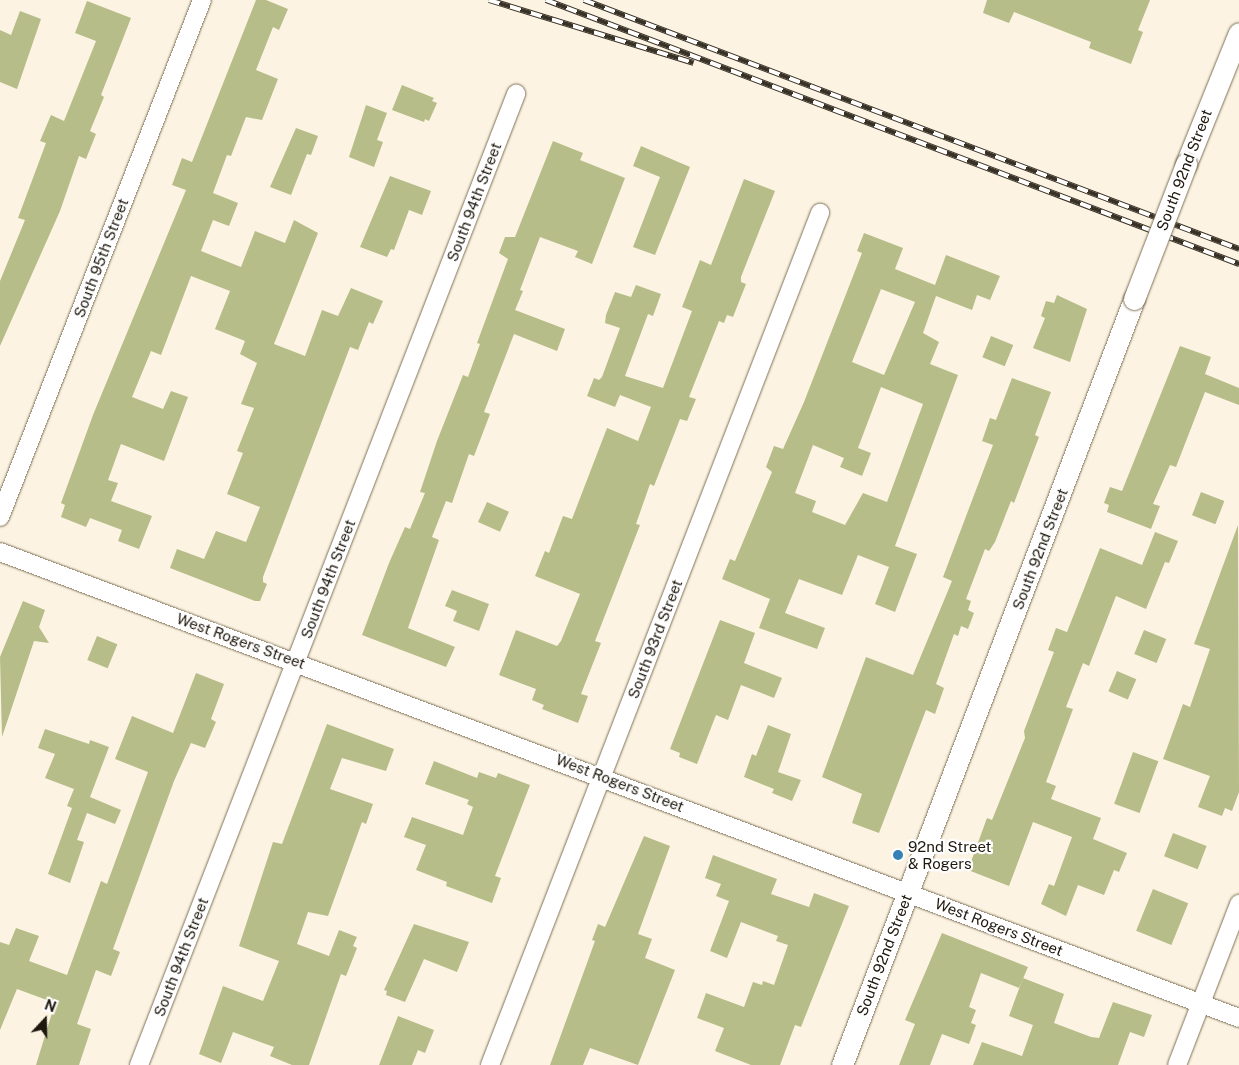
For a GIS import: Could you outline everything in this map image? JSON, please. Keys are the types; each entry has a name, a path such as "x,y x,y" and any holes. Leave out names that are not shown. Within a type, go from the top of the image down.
{"street":[{"name":"South 95th Street","path":"0,517 202,0"},
{"name":"South 92nd Street","path":"842,1065 1134,299 1239,33"},
{"name":"South 94th Street","path":"139,1065 516,94"},
{"name":"South 93rd Street","path":"490,1065 820,213"},
{"name":"West Rogers Street","path":"0,552 602,776 1239,1018"},
{"path":"1177,1065 1239,904"}],"building":[{"path":"256,0 266,0 288,9 279,30 273,27 256,70 278,79 262,120 246,117 231,156 227,155 213,193 238,203 229,226 213,220 201,251 241,267 255,231 285,243 294,220 318,233 274,344 305,356 322,310 338,316 351,288 383,301 373,324 369,322 358,350 350,347 263,577 263,582 267,584 260,601 255,601 170,568 177,549 204,559 216,531 246,542 260,507 227,494 243,453 237,451 254,408 241,404 257,363 240,354 245,341 215,329 230,291 191,276 161,355 151,351 132,397 163,409 171,391 188,397 164,461 121,444 108,480 118,483 111,501 152,516 139,549 118,541 122,530 90,518 86,527 61,517 65,505 61,503 93,415 186,190 172,185 182,158 192,162"},
{"path":"987,0 1150,0 1138,30 1143,32 1131,64 1089,48 1091,42 1014,12 1009,23 983,13"},
{"path":"87,1 131,18 101,95 104,97 90,131 96,134 86,159 79,156 60,211 0,346 0,281 25,220 18,218 46,143 40,141 51,115 64,121 96,41 75,33"},
{"path":"20,11 41,19 17,89 0,82 0,30 11,35"},
{"path":"402,85 434,98 432,101 437,103 429,121 425,119 424,122 392,110"},
{"path":"366,105 387,113 377,140 383,142 374,167 349,157"},
{"path":"296,128 318,136 311,155 307,154 291,195 270,187"},
{"path":"553,141 583,153 580,160 625,178 592,264 575,257 578,251 540,237 520,290 523,291 515,310 565,329 557,351 514,334 484,412 490,414 474,456 469,454 452,503 446,501 432,537 439,540 408,628 455,647 446,667 362,635 389,563 405,527 410,529 425,493 420,492 437,441 463,375 468,377 480,344 477,343 508,259 499,253 505,237 515,237"},
{"path":"641,146 690,167 655,255 633,247 660,177 633,166"},
{"path":"390,176 431,191 422,215 409,210 394,250 391,249 387,257 360,247"},
{"path":"744,179 775,191 741,277 741,282 746,284 733,317 727,315 724,323 719,321 689,397 696,399 687,421 680,419 654,486 650,484 636,524 640,525 595,641 601,643 581,694 588,696 578,723 542,709 544,705 532,700 536,689 499,675 516,630 557,646 561,641 580,594 535,576 545,551 549,553 563,516 572,519 607,428 638,441 651,407 620,395 615,407 587,396 594,378 599,380 602,377 620,328 605,323 606,315 615,292 631,297 636,285 661,294 653,316 648,314 625,376 663,388 692,311 682,307 700,260 711,265"},
{"path":"864,233 903,248 895,269 935,285 946,255 1000,276 990,300 977,295 972,310 936,296 923,333 939,342 930,364 958,375 895,546 917,554 895,612 875,604 889,567 858,555 842,595 799,579 785,613 825,628 817,649 759,628 770,599 722,579 730,559 735,561 772,472 766,467 774,446 783,449 804,402 862,253 857,251","holes":["881,289 915,302 884,375 852,362","881,387 923,404 887,502 863,493 845,525 812,512 816,501 795,493 813,445 844,458 840,467 862,476 871,453 858,448"]},
{"path":"1057,295 1087,309 1070,362 1033,348 1045,318 1041,316 1046,301 1054,303"},
{"path":"991,336 1013,345 1005,366 982,357"},
{"path":"1180,346 1211,357 1205,374 1239,388 1239,405 1205,392 1176,467 1170,465 1153,504 1160,506 1151,529 1107,512 1109,505 1104,503 1110,487 1122,491"},
{"path":"1012,378 1051,392 1035,435 1039,437 1014,503 1011,501 995,542 989,551 985,549 966,599 971,601 968,610 974,613 968,629 961,626 958,636 954,634 936,684 944,688 935,714 926,710 879,833 852,823 862,794 822,777 866,657 913,675 952,581 943,577 993,445 982,441 990,418 996,420"},
{"path":"1201,492 1224,501 1215,524 1192,515"},
{"path":"487,502 509,512 500,532 478,522"},
{"path":"1238,525 1239,792 1232,811 1225,808 1222,816 1198,807 1210,776 1163,759 1183,704 1190,707 1210,649 1194,644"},
{"path":"1155,532 1178,541 1169,563 1165,562 1146,609 1116,596 1089,666 1083,663 1066,707 1073,709 1046,782 1056,786 1051,799 1101,818 1093,839 1127,853 1119,872 1114,870 1104,895 1078,885 1066,916 1041,904 1049,884 1054,886 1072,837 1033,822 1009,886 968,870 987,818 992,820 1025,738 1024,731 1054,652 1048,650 1056,628 1067,632 1100,548 1142,565"},
{"path":"452,590 489,604 479,631 453,621 457,611 445,606"},
{"path":"23,601 45,610 39,627 49,643 34,641 2,737 0,657"},
{"path":"720,620 755,633 744,663 782,678 774,698 741,685 728,720 716,715 697,764 679,757 680,753 670,749"},
{"path":"1144,630 1166,639 1157,663 1134,654"},
{"path":"97,636 117,644 108,668 87,660"},
{"path":"1117,671 1136,679 1128,699 1108,691"},
{"path":"196,673 224,684 211,719 216,722 205,748 191,743 174,781 113,949 120,952 111,976 96,970 77,1024 91,1029 79,1065 36,1065 55,1003 17,989 0,1030 0,942 9,945 16,928 39,936 29,961 67,975 101,881 107,884 148,772 115,759 132,716 173,733"},
{"path":"327,724 394,749 386,771 342,758 330,789 373,804 366,824 362,822 328,916 308,912 297,944 329,956 339,930 357,937 353,946 357,948 346,976 341,974 309,1065 292,1065 270,1056 274,1047 233,1032 221,1063 199,1054 223,986 263,1001 279,961 239,946 273,842 282,844"},
{"path":"768,725 791,734 778,772 801,780 792,801 772,793 774,789 744,777 752,754 756,756"},
{"path":"45,729 89,744 90,740 109,747 90,797 121,810 115,824 87,813 77,840 84,842 70,883 48,874 72,808 67,806 74,789 45,778 55,754 38,748"},
{"path":"1133,752 1158,761 1140,813 1114,804"},
{"path":"434,761 477,778 479,772 496,778 498,773 530,785 495,876 501,878 492,903 446,886 447,882 416,870 426,845 404,837 412,817 463,835 473,807 467,804 469,800 425,784"},
{"path":"1173,833 1207,846 1198,869 1164,856"},
{"path":"644,836 670,846 638,934 652,939 645,958 675,970 638,1065 590,1048 583,1065 550,1065 595,941 592,940 598,924 605,927"},
{"path":"713,855 777,879 771,894 809,907 814,893 849,906 801,1027 795,1025 780,1065 751,1065 715,1051 724,1028 697,1018 706,993 744,1007 753,982 762,985 763,981 774,985 788,945 776,941 778,936 741,922 727,958 710,951 729,901 716,896 721,884 705,878"},
{"path":"1153,889 1188,903 1171,945 1136,931"},
{"path":"414,924 469,942 457,972 424,959 405,1002 386,995 387,991 384,990"},
{"path":"942,933 1028,967 1019,988 981,973 969,1007 976,1010 971,1023 976,1025 969,1044 942,1034 930,1065 899,1065 915,1024 905,1020"},
{"path":"1023,978 1064,994 1054,1023 1091,1037 1099,1038 1113,1002 1152,1015 1144,1037 1130,1032 1118,1065 973,1065 982,1042 1022,1056 1033,1025 1009,1016"},
{"path":"398,1016 434,1030 425,1053 418,1050 412,1065 379,1065"}],"railway":[{"path":"489,0 694,63"},
{"path":"546,0 1239,264"},
{"path":"584,0 1239,249"}],"place":[{"name":"92nd Street & Rogers","path":"898,855"}]}
